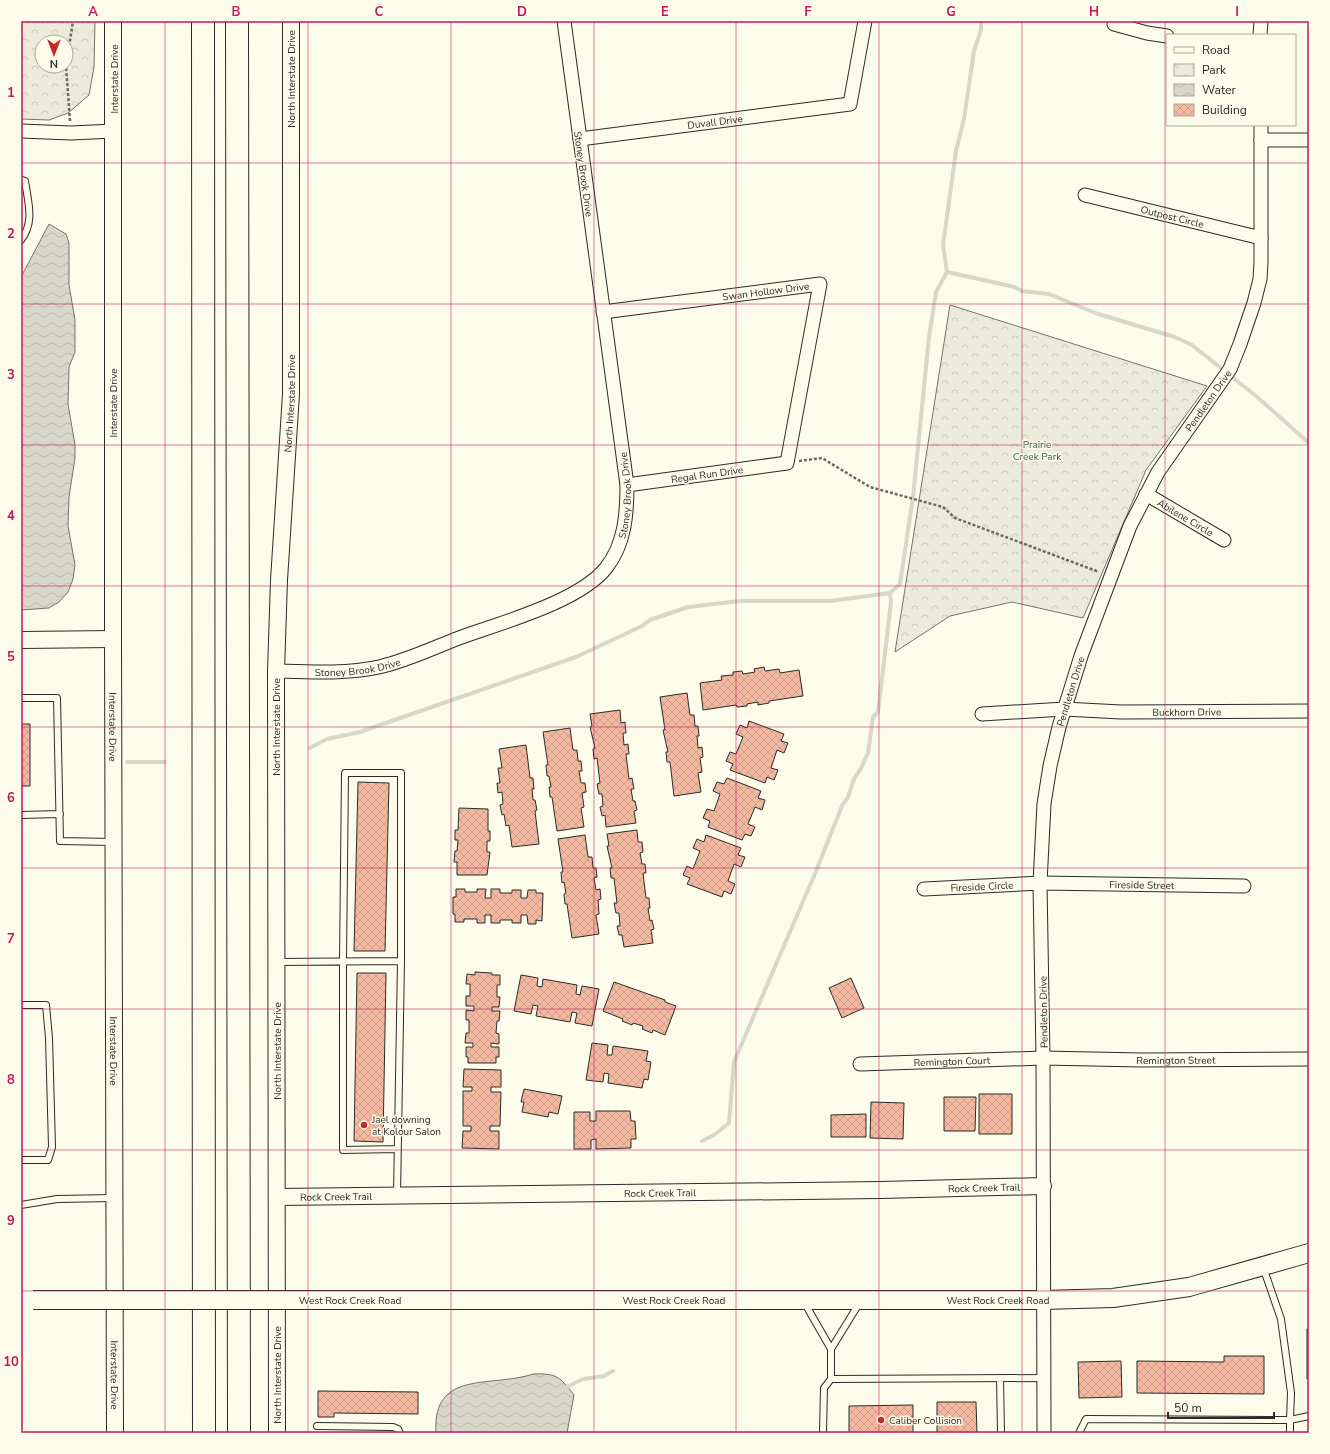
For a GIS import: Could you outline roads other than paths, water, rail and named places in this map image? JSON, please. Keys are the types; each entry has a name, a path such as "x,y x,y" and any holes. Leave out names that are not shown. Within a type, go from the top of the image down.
{"highway":[{"path":"203,21 204,1433"},
{"path":"237,21 239,1433"}],"main road":[{"name":"West Rock Creek Road","path":"27,1300 1043,1300 1113,1298 1189,1287 1309,1253"}],"street":[{"name":"Interstate Drive","path":"113,21 115,1433"},
{"name":"North Interstate Drive","path":"277,1433 276,671 279,580 291,394 291,21"},
{"name":"Stoney Brook Drive","path":"276,671 346,672 380,667 538,609 566,597 598,577 606,568 616,551 626,519 627,485 564,21"},
{"name":"Duvall Drive","path":"580,139 850,104 865,21"},
{"path":"1260,21 1260,34"},
{"path":"1114,24 1147,33 1166,36"},
{"name":"Pendleton Drive","path":"1044,1433 1043,1058 1040,883 1044,804 1057,734 1064,709 1130,526 1146,494 1173,449 1230,369 1240,344 1260,279 1261,126"},
{"path":"21,131 71,133 114,131"},
{"path":"1261,140 1309,140"},
{"name":"Outpost Circle","path":"1085,195 1261,238"},
{"name":"Swan Hollow Drive","path":"603,312 820,284 787,463"},
{"name":"Regal Run Drive","path":"627,485 787,463"},
{"name":"Abilene Circle","path":"1146,494 1224,540"},
{"path":"21,640 113,639"},
{"name":"Buckhorn Drive","path":"982,714 1064,709 1121,712 1309,711"},
{"name":"Fireside Street","path":"1040,883 1244,886"},
{"name":"Fireside Circle","path":"924,889 1040,883"},
{"name":"Remington Street","path":"1043,1058 1141,1060 1309,1059"},
{"name":"Remington Court","path":"860,1064 1043,1058"},
{"name":"Rock Creek Trail","path":"277,1197 881,1190 1043,1186"}],"lane":[{"path":"21,180 25,181 31,215 25,235 21,240"},
{"path":"21,698 57,698 60,841 114,842"},
{"path":"397,1196 398,1149 401,961 401,773 345,773 343,1150 398,1149"},
{"path":"21,815 60,814"},
{"path":"277,962 401,961"},
{"path":"21,1005 46,1005 49,1038 52,1147 48,1160 21,1160"},
{"path":"21,1205 57,1199 115,1198"},
{"path":"1263,1267 1282,1319 1292,1393 1290,1433"},
{"path":"802,1299 831,1349 831,1379 824,1388 823,1433"},
{"path":"831,1349 862,1299"},
{"path":"1000,1378 1001,1433"},
{"path":"831,1379 1044,1378"},
{"path":"1080,1433 1086,1419 1290,1420 1309,1416"},
{"path":"317,1426 392,1427 398,1429 400,1433"}],"water":[{"path":"49,224 66,234 69,243 69,285 75,320 75,352 69,367 68,404 75,445 75,458 69,497 68,526 75,565 73,579 68,592 59,602 49,608 21,610 21,277"},
{"path":"533,1374 548,1374 557,1377 574,1395 567,1433 436,1433 437,1413 444,1399 454,1390 467,1385 517,1378"}],"waterway":[{"path":"310,748 327,739 360,732 576,657 642,626 650,620 688,607 740,601 830,601 890,593 900,584 913,497 929,337 936,292 947,272 943,245 956,151 964,119 974,51 981,30 981,21"},
{"path":"947,272 1015,287 1022,291 1049,294 1098,314 1175,337 1192,345 1256,396 1309,443"},
{"path":"702,1141 714,1135 729,1123 734,1062 814,876 842,806 848,797 854,779 868,753 873,717 878,712 891,602 890,593"},
{"path":"127,762 165,762"},
{"path":"567,1387 583,1379 604,1376 613,1371"}],"place":[{"name":"Jael downing at Kolour Salon","path":"364,1125"},
{"name":"Caliber Collision","path":"881,1420"}],"park label":[{"name":"Prairie Creek Park","path":"1037,450"}]}
